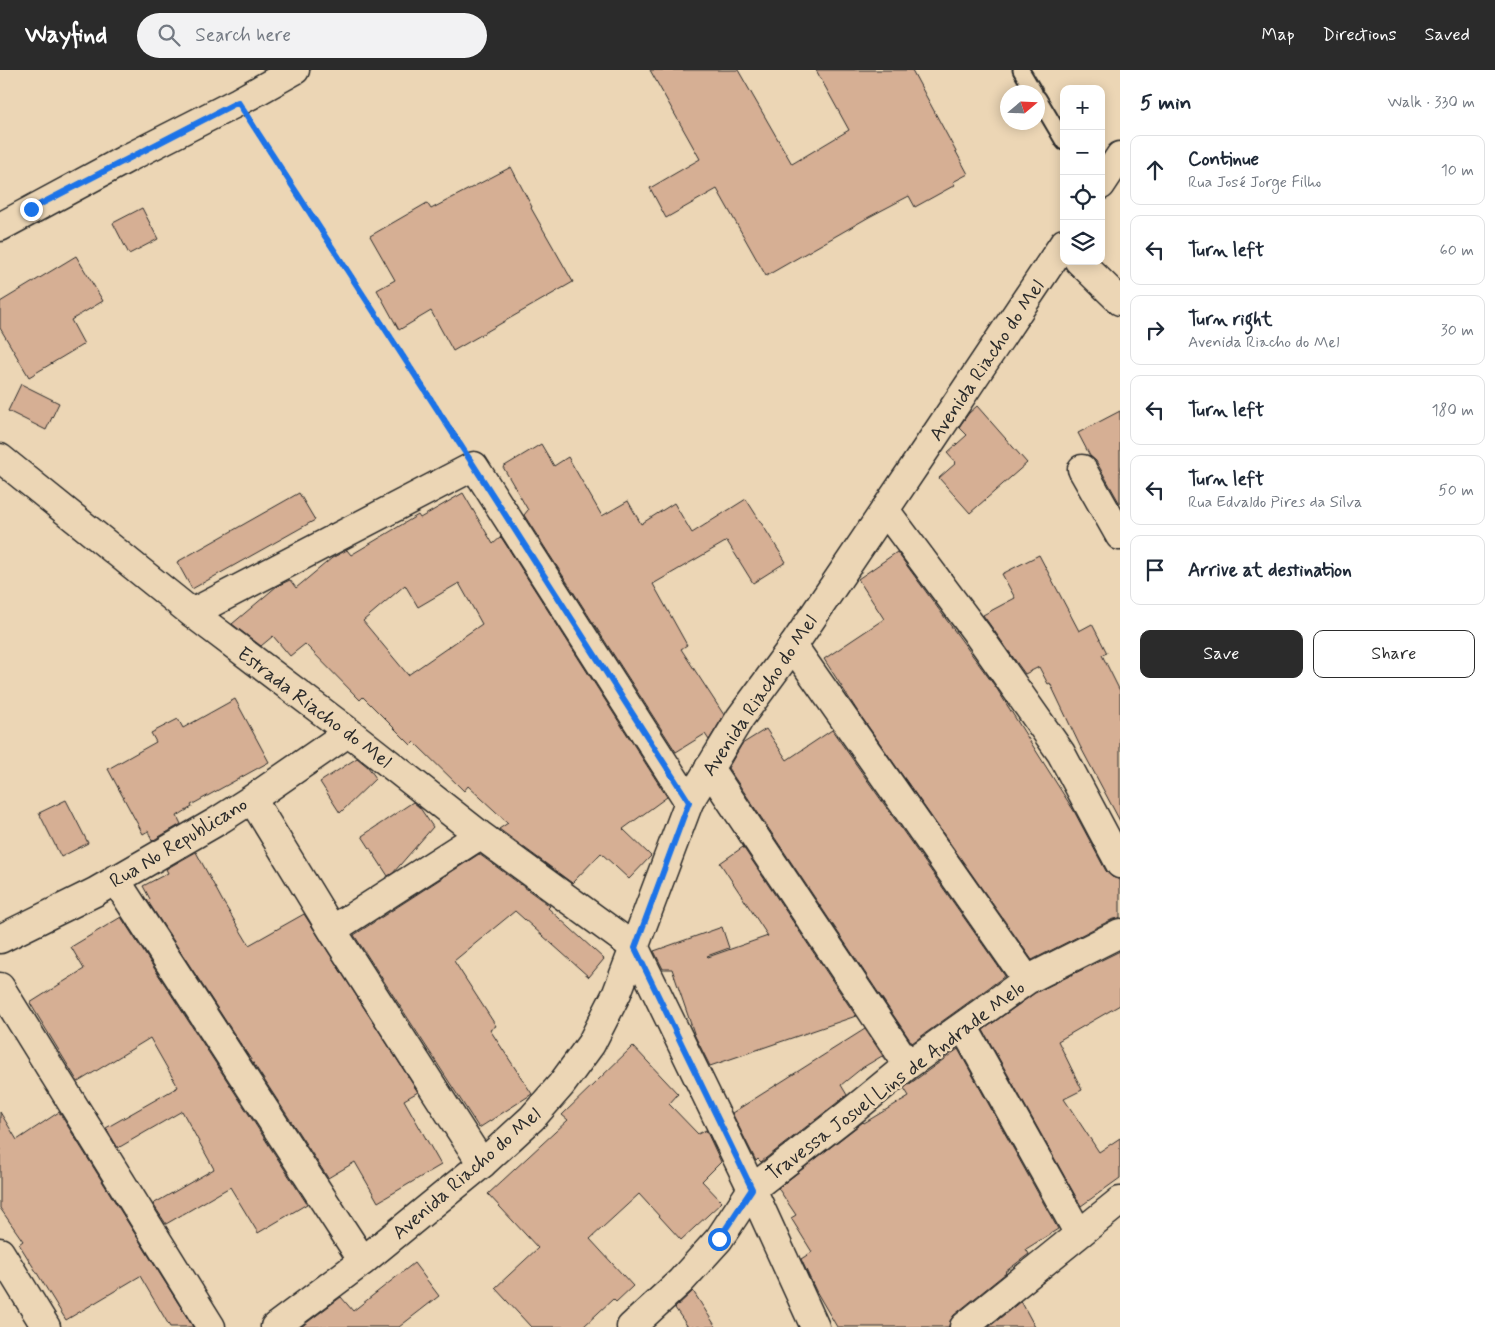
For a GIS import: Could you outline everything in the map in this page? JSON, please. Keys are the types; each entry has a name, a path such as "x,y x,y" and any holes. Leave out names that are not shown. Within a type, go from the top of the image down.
{"street":[{"path":"0,227 295,70"},
{"path":"1105,179 1120,156"},
{"name":"Avenida Riacho do Mel","path":"275,1327 363,1261 482,1164 532,1118 561,1085 591,1044 617,993 689,802 709,768 740,718 793,646 885,510 1060,260"},
{"path":"1083,265 1120,301"},
{"name":"Estrada Riacho do Mel","path":"0,458 192,613 349,732 480,836 635,948"},
{"path":"192,613 474,466 689,802"},
{"path":"1082,469 1120,536"},
{"path":"885,510 976,632 1061,754 1120,864"},
{"path":"793,646 1027,980"},
{"name":"Rua No Republicano","path":"0,939 95,892 216,822 349,732"},
{"path":"709,768 908,1065"},
{"path":"252,799 332,930 482,1164"},
{"path":"332,930 480,836"},
{"path":"115,880 363,1261"},
{"name":"Travessa Josuel Lins de Andrade Melo","path":"631,1327 681,1282 719,1239 752,1189 908,1065 1027,980 1120,933"},
{"path":"635,948 752,1189 815,1327"},
{"path":"0,987 211,1327"},
{"path":"963,1026 1079,1234"},
{"path":"964,1327 1120,1201"},
{"path":"0,1252 46,1327"}],"lane":[{"path":"1021,70 1030,85"},
{"path":"1045,110 1060,135"}],"path":[{"path":"238,102 474,466"}],"building":[{"path":"650,70 738,70 792,164 849,130 816,70 912,70 968,174 953,182 955,185 915,207 909,196 766,276 717,189 666,218 650,188 700,159"},
{"path":"511,167 531,208 573,282 453,351 431,311 399,330 377,290 395,280 370,236 427,203 431,209"},
{"path":"142,208 158,239 129,254 113,223"},
{"path":"76,256 103,301 71,320 84,344 29,377 0,328 0,302"},
{"path":"21,384 59,403 46,430 8,411"},
{"path":"977,406 1027,463 970,513 939,478 956,463 947,453 967,435 959,427 969,413"},
{"path":"1120,411 1120,504 1078,433"},
{"path":"541,444 554,466 568,457 602,516 628,501 641,524 674,503 692,533 746,499 786,562 753,583 727,541 653,584 687,645 681,649 724,715 709,740 705,734 676,752 524,515 528,510 503,467"},
{"path":"299,493 315,520 192,589 177,562"},
{"path":"463,493 493,544 501,537 667,797 623,829 651,856 629,879 601,853 572,883 499,829 508,823 468,786 464,791 414,742 411,745 363,697 360,700 305,644 290,656 273,636 261,646 232,624 277,586 290,580 296,588 332,558 347,550 351,555 418,515 420,518","holes":["459,583 482,624 408,675 363,621 405,585 418,607"]},
{"path":"897,552 997,689 1074,811 1106,871 1112,877 1120,880 1120,918 1113,919 1032,960 858,712 824,659 884,619 858,579"},
{"path":"1039,555 1079,631 1092,624 1107,653 1102,655 1120,691 1120,821 1080,746 1050,683 1048,684 1039,667 1025,674 983,615 1015,598 1002,574"},
{"path":"235,699 269,762 191,805 192,807 177,816 181,824 152,841 148,831 143,834 108,769 156,742 151,733 178,719 183,728"},
{"path":"766,729 787,760 832,730 1005,976 912,1043 728,768 742,744"},
{"path":"357,758 368,767 376,778 340,813 320,782"},
{"path":"66,800 88,843 61,857 39,813"},
{"path":"413,802 420,808 433,827 393,873 388,876 362,836"},
{"path":"743,847 856,1016 710,1066 695,1036 672,969 663,969 654,951 722,927 729,948 708,957 768,936 720,863"},
{"path":"196,852 249,945 304,914 418,1092 404,1100 441,1165 378,1202 355,1162 328,1178 147,900 150,899 143,886 168,873 166,869"},
{"path":"479,854 550,906 548,908 604,959 589,977 515,911 454,961 496,1026 490,1030 532,1094 479,1128 354,935"},
{"path":"121,917 307,1204 258,1233 230,1187 166,1224 153,1204 214,1169 182,1111 118,1148 106,1128 178,1087 150,1038 78,1082 30,1003 84,969 71,947"},
{"path":"1120,951 1120,1005 1058,1041 1082,1090 1064,1099 1099,1152 1120,1138 1120,1178 1081,1206 983,1030 1035,993"},
{"path":"865,1029 887,1062 882,1056 862,1068 841,1085 847,1095 761,1162 758,1159 756,1161 732,1113"},
{"path":"633,1046 678,1094 669,1104 698,1134 706,1130 721,1162 702,1181 722,1202 681,1240 639,1194 590,1239 633,1286 616,1302 613,1299 583,1327 531,1327 495,1288 538,1248 488,1194 568,1120 562,1115"},
{"path":"958,1049 1058,1229 1026,1249 1029,1254 954,1315 949,1327 837,1327 816,1291 801,1259 812,1252 791,1218 796,1215 778,1188 863,1122 909,1096 904,1088"},
{"path":"0,1112 17,1140 59,1112 193,1327 170,1327 140,1276 66,1320 19,1244 23,1241 0,1208"},
{"path":"414,1263 439,1296 399,1327 301,1327 341,1297 353,1311"},
{"path":"693,1291 716,1327 688,1327 675,1308"},
{"path":"1021,1301 1035,1327 989,1327"}],"route":[{"path":"31,209 238,102 689,802 635,948 752,1189 719,1239"}]}
